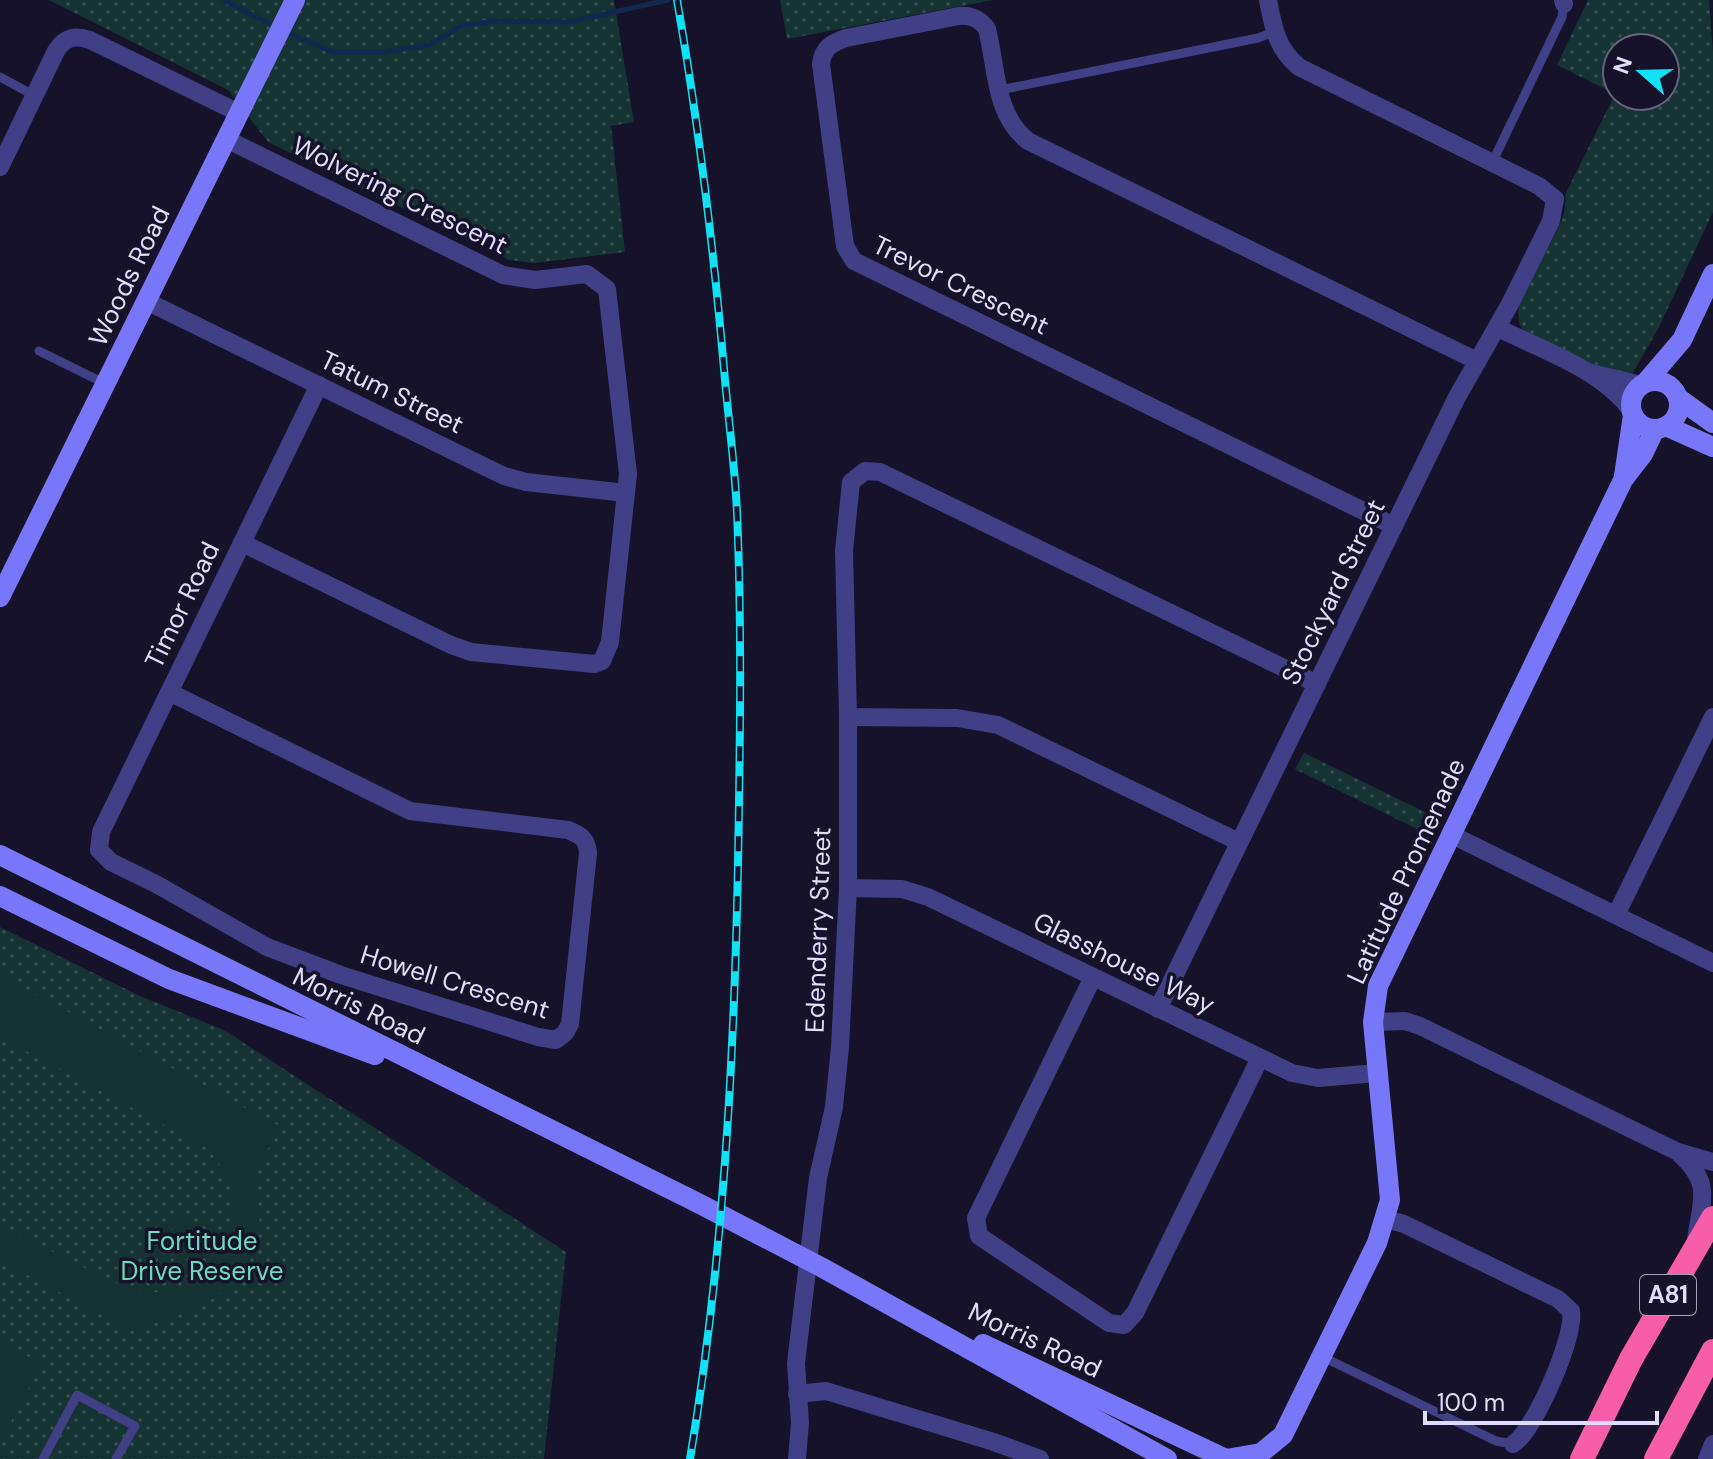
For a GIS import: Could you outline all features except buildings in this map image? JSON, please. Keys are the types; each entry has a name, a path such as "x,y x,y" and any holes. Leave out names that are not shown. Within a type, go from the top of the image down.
{"highway":[{"name":"A81","path":"1582,1459 1631,1359 1713,1218"},
{"path":"1656,1459 1713,1351"}],"street":[{"name":"Woods Road","path":"0,597 295,0"},
{"path":"1268,0 1274,32 1283,52 1299,67 1492,163"},
{"name":"Trevor Crescent","path":"1394,526 870,271 849,256 845,246 821,64 825,49 846,38 969,16 979,20 987,29 1005,113 1014,129 1028,141 1477,361"},
{"path":"0,167 62,42 71,37 81,37 239,113"},
{"name":"Wolvering Crescent","path":"226,139 503,275 535,280 587,274 607,289 627,461 610,642 602,661 594,664 471,652 242,543"},
{"name":"Stockyard Street","path":"1158,1009 1394,526 1551,221 1555,199 1549,192 1492,163"},
{"path":"1632,412 1633,396 1682,340 1713,274"},
{"name":"Tatum Street","path":"146,301 504,476 526,482 626,493"},
{"path":"1498,328 1588,373 1625,401 1644,427 1660,428 1713,447"},
{"path":"1660,428 1677,415 1682,340"},
{"path":"1588,373 1644,384 1658,381 1713,423"},
{"name":"Timor Road","path":"99,850 101,832 319,385"},
{"name":"Latitude Promenade","path":"1623,480 1632,412"},
{"name":"Latitude Promenade","path":"1283,1459 1283,1435 1386,1219 1390,1184 1373,1022 1376,995 1384,971 1623,480 1660,428"},
{"name":"Edenderry Street","path":"797,1459 800,1423 796,1363 818,1178 834,1107 840,1047 848,888 844,533 850,487 855,478 865,471 875,470 1317,684"},
{"name":"Woods Road","path":"0,604 11,576"},
{"name":"Howell Crescent","path":"99,850 111,862 267,947 341,975 547,1040 556,1040 570,1024 588,853 587,844 579,834 568,830 410,811 169,692"},
{"path":"848,717 957,718 998,725 1239,842"},
{"path":"1616,915 1713,717"},
{"path":"1450,834 1713,963"},
{"name":"Morris Road","path":"0,855 696,1202 821,1267 1167,1459"},
{"name":"Glasshouse Way","path":"848,888 902,889 928,897 1292,1073 1309,1077 1377,1073"},
{"name":"Morris Road","path":"0,896 169,979 390,1060 696,1202"},
{"path":"207,994 218,964"},
{"path":"1093,977 976,1218 979,1236 1109,1323 1124,1325 1135,1313 1260,1058"},
{"path":"1373,1022 1405,1021 1420,1026 1678,1152 1713,1162"},
{"path":"1678,1152 1693,1166 1702,1181 1694,1250"},
{"path":"1386,1219 1404,1224 1558,1299 1571,1311 1571,1328 1550,1383 1525,1434 1513,1444"},
{"name":"Morris Road","path":"821,1267 1226,1459"},
{"path":"797,1394 826,1391 1040,1459"},
{"path":"1226,1459 1261,1453 1283,1435"},
{"path":"1707,1459 1713,1444"}],"lane":[{"path":"1492,163 1562,17 1564,2"},
{"path":"1000,90 1258,38 1274,32"},
{"path":"0,77 35,96"},
{"path":"39,351 105,383"},
{"path":"1321,1356 1496,1441 1513,1444"},
{"path":"43,1459 77,1395 135,1426 116,1459"}],"green space":[{"path":"49,0 614,0 634,122 611,126 625,252 534,263 509,260 268,142 228,90"},
{"path":"780,0 993,0 787,39"},
{"path":"1588,0 1709,0 1713,52 1713,212 1659,327 1631,376 1590,363 1523,330 1518,316 1528,283 1565,210 1565,195 1606,112 1681,112 1681,32 1601,32 1601,87 1557,65"},
{"path":"1304,753 1435,817 1427,834 1295,769"},
{"name":"Fortitude Drive Reserve","path":"0,927 140,996 224,1030 566,1252 544,1459 0,1459"},
{"path":"0,975 281,1127 255,1176 259,1224 253,1249 243,1270 230,1286 214,1298 131,1331 0,1260 0,1224 115,1283 151,1292 169,1291 186,1285 219,1255 166,1226 173,1213 227,1241 233,1203 222,1169 207,1148 0,1037"},
{"path":"0,1341 42,1364 0,1442"}],"waterway":[{"path":"224,0 276,27"},
{"path":"285,32 333,52 383,52 429,45 463,25 498,21 569,22 668,0"}],"railway":[{"path":"677,0 699,142 721,332 736,496 740,644 738,865 730,1089 719,1237 690,1459"}]}
